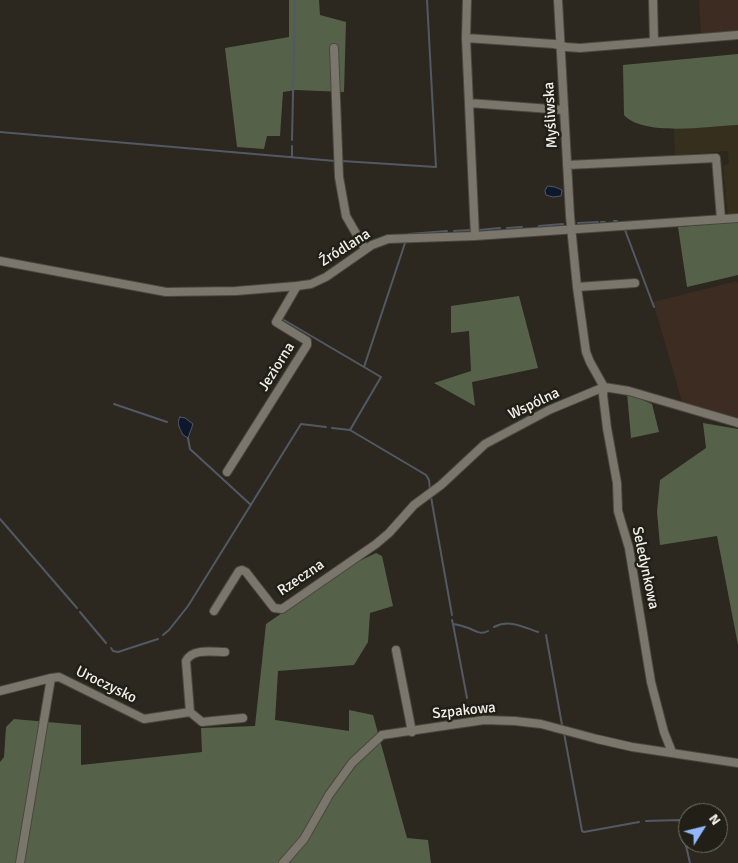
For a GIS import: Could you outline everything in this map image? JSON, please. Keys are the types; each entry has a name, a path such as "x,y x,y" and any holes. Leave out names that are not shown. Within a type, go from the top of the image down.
{"street":[{"path":"467,0 466,38 475,236"},
{"name":"Myśliwska","path":"558,0 567,165 577,287 586,352 604,386"},
{"path":"653,0 654,41"},
{"path":"466,38 580,48 738,35"},
{"path":"334,48 339,177 346,216 365,249"},
{"path":"469,103 564,110"},
{"path":"567,165 716,158 721,219"},
{"name":"Źródlana","path":"0,261 172,293 236,291 311,284 326,277 365,249 388,239 475,236 738,218"},
{"path":"577,287 635,283"},
{"name":"Jeziorna","path":"227,472 307,345 307,341 276,322 297,286"},
{"path":"604,386 638,393 738,424"},
{"name":"Wspólna","path":"376,544 414,505 441,485 485,444 536,417 604,386"},
{"name":"Seledynkowa","path":"604,386 603,395 607,428 617,483 618,510 629,548 651,682 664,732 672,752"},
{"name":"Rzeczna","path":"214,611 242,570 246,572 274,608 282,608 376,544"},
{"path":"396,650 412,732"},
{"path":"225,652 195,653 188,657 186,661 190,712 202,722 243,718"},
{"name":"Uroczysko","path":"20,863 51,678 59,677 144,719 190,712"},
{"path":"0,691 51,678"},
{"name":"Szpakowa","path":"283,863 304,838 352,762 382,735 484,720 514,721 541,724 632,747 738,763"}],"shaded area":[{"path":"699,0 738,0 738,32 701,34"},
{"path":"738,125 738,214 728,216 723,166 729,164 728,151 675,155 674,128"},
{"path":"737,281 738,423 683,405 653,302"}],"green space":[{"path":"289,0 319,0 320,15 346,22 344,92 296,90 283,92 280,136 267,136 264,149 237,147 225,48 289,37"},
{"path":"738,54 738,125 678,129 661,128 633,122 624,115 623,65"},
{"path":"738,222 738,275 687,287 678,227"},
{"path":"519,296 538,368 472,382 475,406 434,383 471,371 469,331 451,333 451,306"},
{"path":"627,393 652,404 659,432 631,438"},
{"path":"703,423 738,429 738,645 717,536 660,545 657,512 660,480 706,448"},
{"path":"376,553 382,556 393,606 370,613 368,642 354,665 278,671 275,720 349,731 349,710 373,715 407,838 428,840 431,863 0,863 0,762 4,757 6,727 14,719 81,725 81,765 202,752 201,728 255,726 266,624 355,563"}],"water":[{"path":"548,186 562,190 561,196 553,197 546,195 545,191"},
{"path":"180,417 193,424 188,438 183,435 178,424"}],"waterway":[{"path":"292,140 295,0"},
{"path":"342,161 436,167 427,0"},
{"path":"0,132 335,161"},
{"path":"292,146 292,157"},
{"path":"578,223 598,222"},
{"path":"539,226 563,224"},
{"path":"507,228 522,227"},
{"path":"479,230 500,228"},
{"path":"454,231 471,230"},
{"path":"625,230 654,307"},
{"path":"409,234 447,231"},
{"path":"350,430 381,377 364,367 405,243"},
{"path":"284,320 364,367"},
{"path":"114,404 167,422"},
{"path":"163,635 188,606 301,424 326,427"},
{"path":"332,428 350,430 426,475 429,480 430,490"},
{"path":"188,438 190,449 251,505"},
{"path":"431,497 452,615"},
{"path":"0,519 77,608"},
{"path":"80,612 106,643"},
{"path":"452,620 453,624 479,632 488,631"},
{"path":"453,624 467,698"},
{"path":"494,627 511,624 538,632"},
{"path":"546,635 562,725"},
{"path":"111,648 113,651 118,652 158,639"},
{"path":"564,733 582,831 639,822"},
{"path":"646,821 680,820 690,863"}]}
